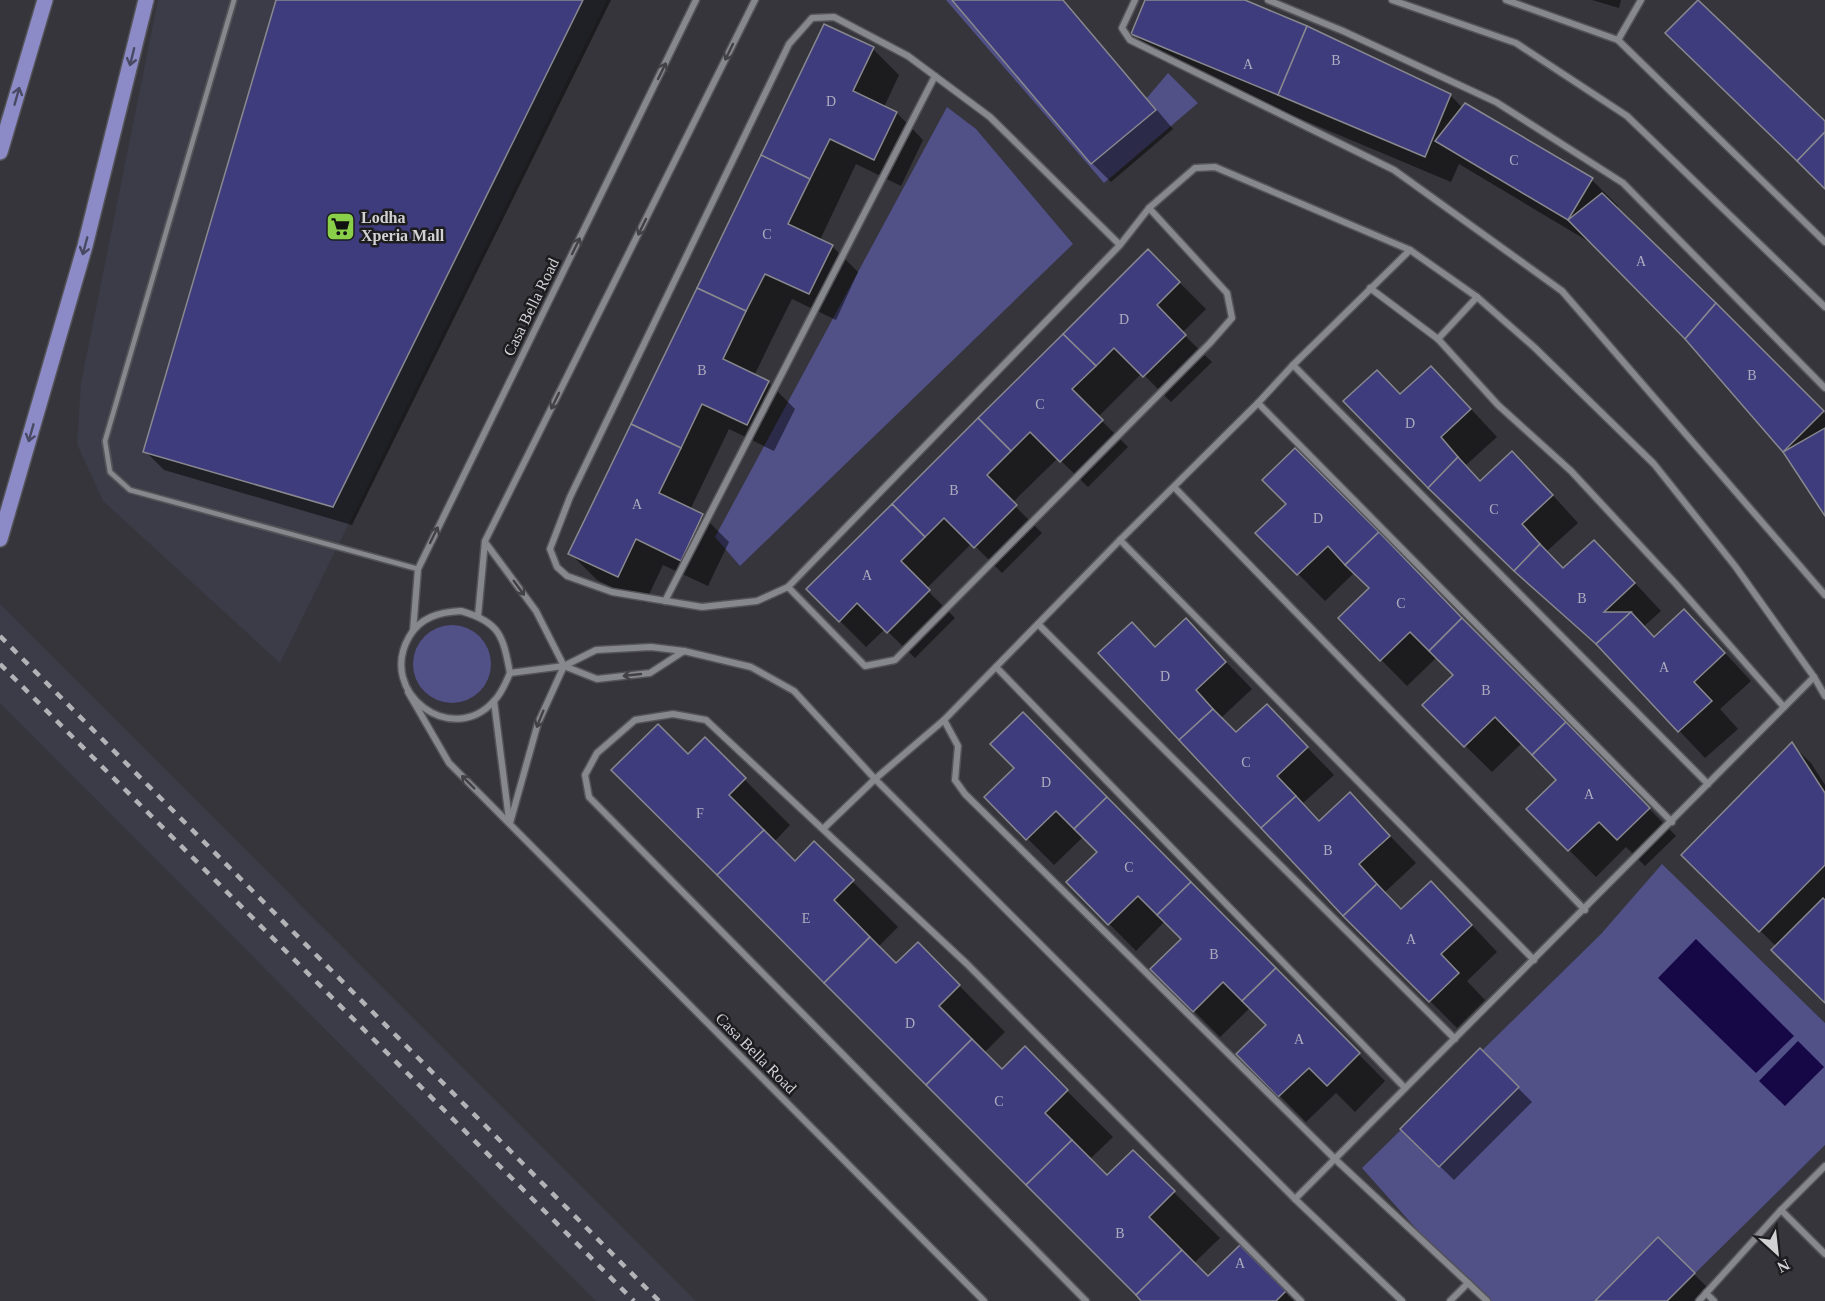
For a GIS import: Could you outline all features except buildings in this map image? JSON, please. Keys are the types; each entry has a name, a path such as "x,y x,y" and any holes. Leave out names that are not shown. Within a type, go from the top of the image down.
{"main road":[{"path":"0,152 45,0"},
{"path":"0,539 85,246 146,0"}],"street":[{"name":"Casa Bella Road","path":"696,0 418,569 413,631 405,645 401,660 402,677 408,692 449,763 984,1301"},
{"path":"478,616 485,541 755,0"},
{"path":"1135,0 1122,28 1130,40 1394,170 1562,291 1825,595"},
{"path":"1268,0 1343,31 1496,102 1623,183 1825,388"},
{"path":"1392,0 1516,43 1627,116 1825,307"},
{"path":"1506,0 1618,40 1825,242"},
{"path":"1618,40 1641,0"},
{"path":"1120,245 990,117 908,56 834,17 812,18 789,44 570,497 550,549 557,567 567,576 612,592 702,607 758,601 788,587 1120,245 1149,208 1194,168 1215,167 1410,249 1477,297 1534,347 1654,464 1735,566 1825,696"},
{"path":"664,601 935,76"},
{"path":"788,587 865,666 895,660 1210,343 1232,318 1227,293 1149,208"},
{"path":"823,829 875,779 944,720 1258,403 1293,364 1410,249"},
{"path":"1370,288 1438,339 1498,405 1571,471 1675,583 1784,707"},
{"path":"1438,339 1477,297"},
{"path":"1293,364 1708,784"},
{"path":"1258,403 1672,822"},
{"path":"1174,487 1585,910"},
{"path":"1120,540 1534,960"},
{"path":"485,541 536,611 564,666 597,679 650,673 684,651"},
{"path":"408,692 418,705 432,714 449,718 466,717 481,711 494,701 510,673 504,644 498,632 478,616 461,611 443,612 426,619 413,631"},
{"path":"1038,624 1455,1039"},
{"path":"510,673 564,666 596,650 651,647 684,651 751,667 794,691 875,779 1295,1199 1402,1301"},
{"path":"510,823 538,723 564,666"},
{"path":"996,667 1405,1088"},
{"path":"1295,1199 1585,910 1814,677"},
{"path":"494,701 510,823"},
{"path":"1086,1301 589,796 585,775 597,753 635,720 673,714 706,720 967,964 1301,1301"},
{"path":"944,720 958,746 955,780 964,794 1336,1160 1487,1301"},
{"path":"1699,1301 1781,1210 1825,1166"},
{"path":"1781,1210 1825,1254"},
{"path":"1450,1301 1468,1283"},
{"path":"1706,1293 1714,1301"}],"lane":[{"path":"234,0 105,441 110,472 130,490 418,569"}],"shaded area":[{"name":"Lodha Xperia Mall","path":"158,0 607,0 280,663 103,501 77,444 81,383"},
{"path":"946,0 952,0 1091,164 1168,73 1198,103 1104,183"},
{"path":"947,107 976,129 1073,244 740,566 715,537"},
{"path":"0,604 696,1301 596,1301 0,703"},
{"path":"452,625 467,628 480,636 488,649 491,664 488,679 480,692 467,700 452,703 437,700 424,692 416,679 413,664 416,649 424,636 437,628"},
{"path":"1662,864 1825,1023 1825,1145 1667,1301 1487,1301 1467,1286 1362,1168 1601,934"},
{"path":"1696,939 1794,1036 1756,1073 1658,978"},
{"path":"1798,1041 1824,1067 1785,1106 1759,1081"}],"railway":[{"path":"0,636 659,1301"},
{"path":"0,664 634,1301"}],"place":[{"name":"Lodha Xperia Mall","path":"340,226"}]}
